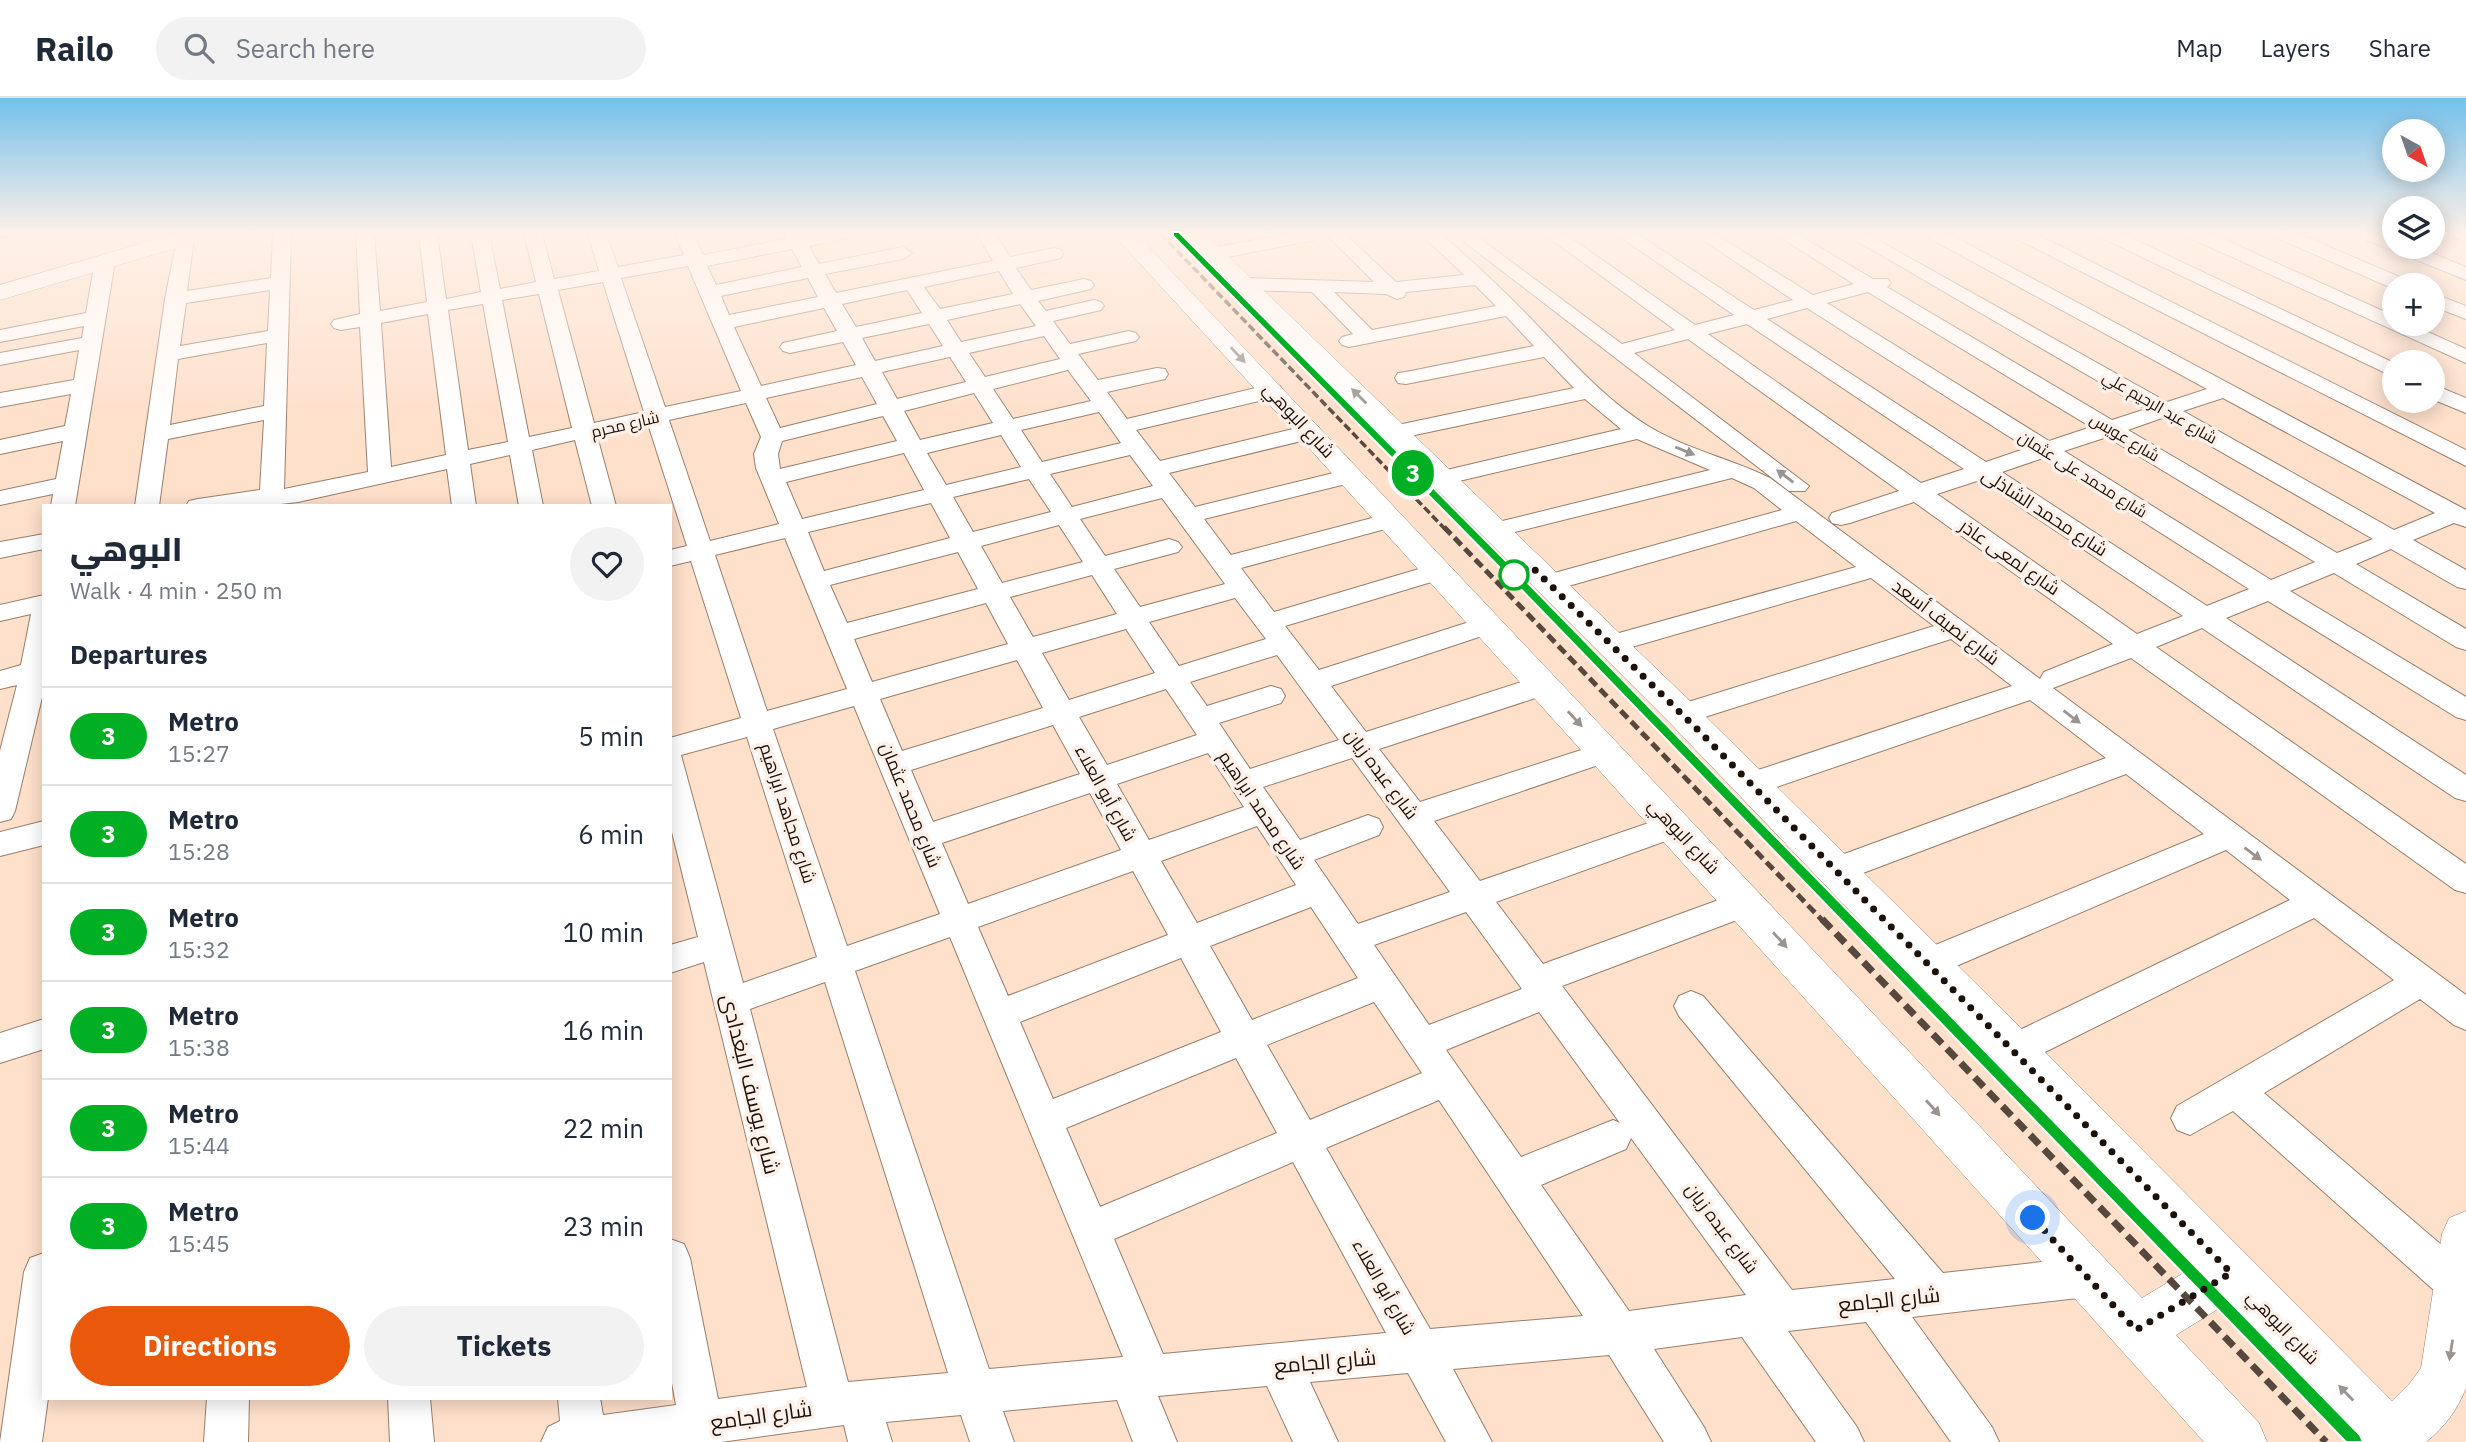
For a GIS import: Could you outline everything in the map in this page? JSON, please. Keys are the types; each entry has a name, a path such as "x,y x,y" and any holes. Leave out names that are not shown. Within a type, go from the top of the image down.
{"street":[{"path":"0,498 65,495 99,297"},
{"path":"147,504 175,299 189,297"},
{"path":"264,500 275,411 280,297"},
{"path":"366,504 372,479 369,297"},
{"path":"437,297 464,504"},
{"path":"341,324 492,297 531,504"},
{"path":"550,297 604,504"},
{"name":"شارع مجاهد ابراهيم","path":"618,297 992,1442"},
{"name":"شارع محمد عثمان","path":"711,297 772,437 766,454 793,528 895,764 1089,1230 1141,1378 1155,1442"},
{"name":"شارع أبو العلاء","path":"828,297 1470,1442"},
{"path":"722,323 846,297"},
{"name":"شارع محمد ابراهيم","path":"924,297 954,350 1132,618 1619,1333 1689,1442"},
{"name":"شارع عبده زيان","path":"1028,297 1188,516 1543,986 1767,1313 1842,1442"},
{"path":"1051,331 1076,297"},
{"name":"شارع البوهي","path":"1183,297 1746,903 2240,1442"},
{"name":"شارع البوهي","path":"1258,297 1682,714 2231,1273 2390,1439"},
{"path":"1325,297 1359,340 1510,309"},
{"path":"1401,297 1431,325"},
{"name":"شارع نصيف أسعد","path":"1497,297 1588,392 1640,431 1706,460 1738,470 1762,483 1955,629 2044,684 2466,989"},
{"name":"شارع نصيف أسعد","path":"1546,297 1841,518 2044,684 2130,761 2466,1015"},
{"name":"شارع لمعى عاذر","path":"1642,297 2466,881"},
{"name":"شارع محمد الشاذلى","path":"1719,297 2466,790"},
{"name":"شارع محمد على عثمان","path":"1801,297 2466,710"},
{"path":"1618,351 1828,297"},
{"name":"شارع عويس","path":"1891,297 2466,641"},
{"name":"شارع عبد الرحيم علي","path":"1966,297 2466,581"},
{"path":"2053,297 2460,517"},
{"path":"2146,297 2466,459"},
{"path":"2239,297 2382,366"},
{"path":"2333,297 2466,358"},
{"path":"2445,304 2466,313"},
{"path":"772,437 979,386 1051,331 1094,306"},
{"path":"790,347 933,316 1051,331 1129,337"},
{"path":"0,336 96,317"},
{"name":"شارع محرم","path":"220,504 264,500 372,479 1051,331"},
{"path":"167,355 279,335"},
{"path":"0,359 90,342"},
{"path":"1406,378 1548,350"},
{"path":"672,558 1036,470 1114,416 1157,374"},
{"path":"0,400 83,385"},
{"path":"1841,518 2225,390"},
{"path":"773,478 1007,427 1114,416 1272,391"},
{"path":"1396,432 1588,392"},
{"path":"2445,396 2466,406"},
{"path":"157,434 275,411"},
{"path":"0,447 76,431"},
{"path":"1442,478 1640,431"},
{"path":"815,581 1065,515 1161,479 1310,432"},
{"path":"1494,530 1738,470"},
{"path":"1188,516 1350,476"},
{"path":"1549,583 1801,512"},
{"path":"1751,784 2044,684 2393,539 2460,517"},
{"path":"672,747 1132,618 1234,575 1391,520"},
{"path":"0,550 42,541"},
{"path":"838,634 1169,547"},
{"path":"1611,644 1876,569"},
{"path":"895,764 1172,677 1277,633 1439,571"},
{"path":"0,613 42,603"},
{"path":"1313,682 1488,625"},
{"path":"1682,714 1955,629"},
{"path":"0,811 6,762 39,670 42,636"},
{"path":"0,680 39,670"},
{"path":"1242,782 1544,685"},
{"path":"924,838 1098,779 1271,696"},
{"path":"1414,816 1606,752"},
{"path":"1836,870 2130,761"},
{"name":"شارع يوسف البغدادى","path":"672,770 730,1002 855,1417"},
{"path":"730,1002 1263,812"},
{"path":"1350,940 1674,826"},
{"path":"1292,855 1368,827"},
{"path":"0,844 42,834"},
{"path":"1928,963 2229,836"},
{"path":"1000,1014 1316,891"},
{"path":"2014,1051 2316,902"},
{"path":"1421,1044 1543,986 1746,903"},
{"path":"672,958 715,945"},
{"path":"2190,1118 2421,981"},
{"path":"1044,1120 1380,984"},
{"path":"1691,1006 1934,1294"},
{"path":"0,1048 42,1035"},
{"path":"1089,1230 1446,1080"},
{"path":"2236,1091 2459,1286"},
{"path":"1513,1178 1614,1137"},
{"path":"2390,1439 2424,1410 2438,1393 2446,1373 2466,1234"},
{"path":"672,1266 711,1429"},
{"path":"2136,1330 2231,1273"},
{"name":"شارع الجامع","path":"578,1430 711,1429 855,1417 975,1393 1619,1333 1767,1313 2087,1277"},
{"path":"20,1442 42,1286"},
{"path":"1875,1301 1978,1442"},
{"path":"1279,1365 1316,1442"},
{"path":"226,1442 228,1400"},
{"path":"410,1400 412,1442"}],"railway":[{"path":"1221,297 1445,529"},
{"path":"1238,297 1468,529"},
{"path":"1444,527 1823,921"},
{"path":"1467,527 1849,921"},
{"path":"1822,919 2326,1442"},
{"path":"1847,919 2353,1442"}],"metro line":[{"name":"3","path":"1238,297 1517,578 2353,1442"}],"route":[{"path":"1514,575 1531,566 1699,731 2231,1273 2136,1330 2033,1218"}]}
